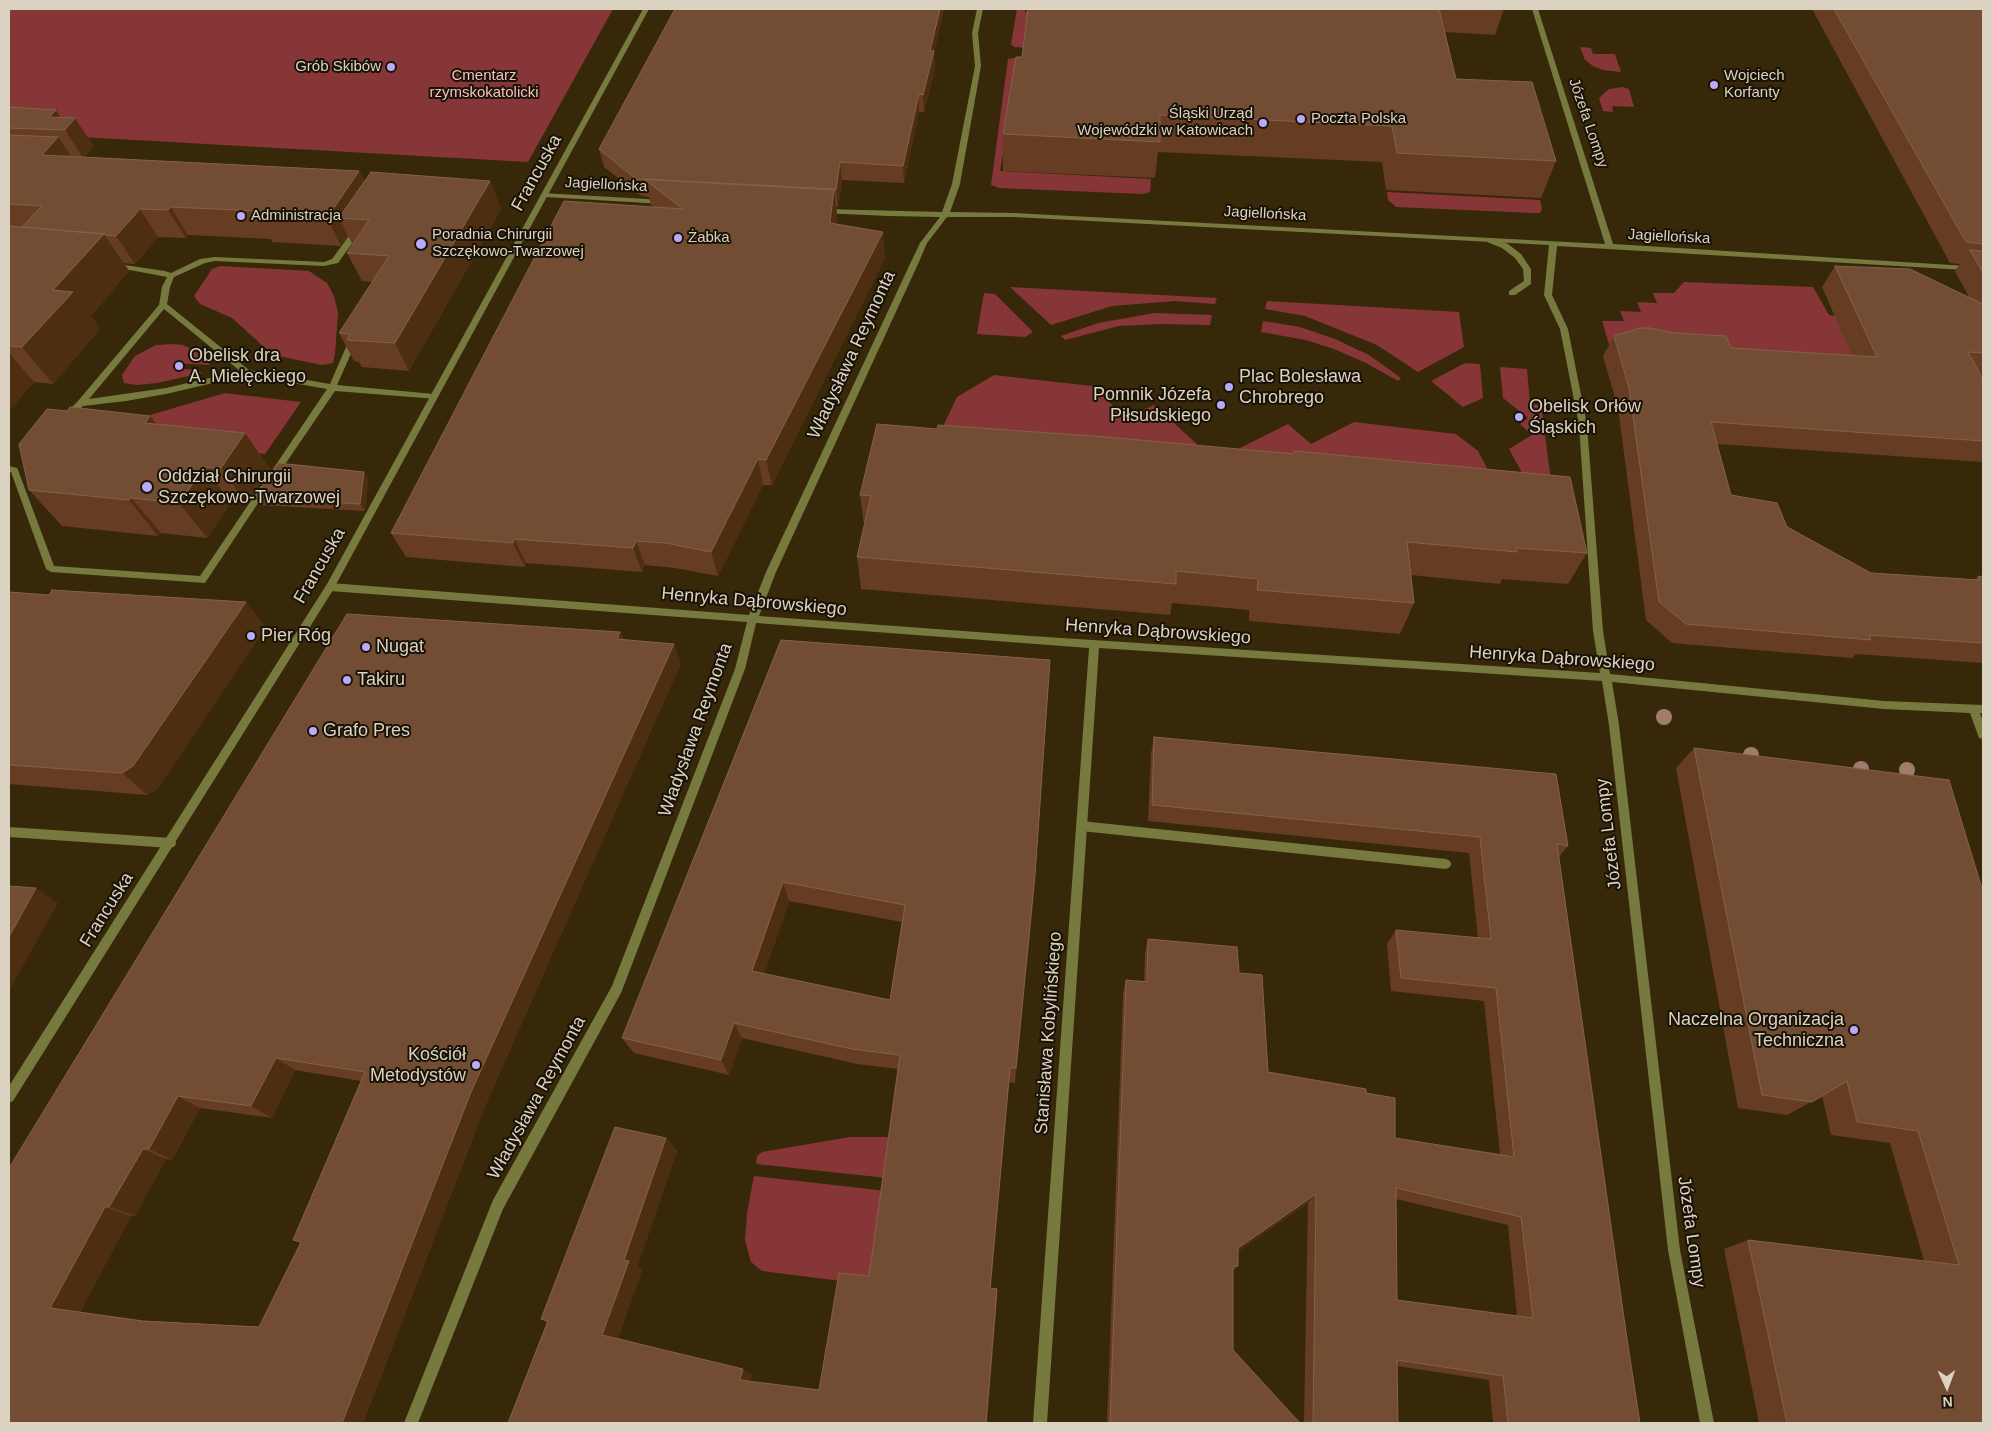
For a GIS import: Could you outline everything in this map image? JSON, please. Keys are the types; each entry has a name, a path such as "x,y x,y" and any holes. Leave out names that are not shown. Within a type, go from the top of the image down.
{"street":[{"name":"Francuska","path":"9,1097 330,587 646,9"},
{"name":"Władysława Reymonta","path":"411,1423 498,1205 617,989 740,669 753,618 775,562 924,243 945,216 956,184 978,66 975,33 980,9"},
{"name":"Józefa Lompy","path":"1535,9 1610,247"},
{"name":"Jagiellońska","path":"545,195 676,203"},
{"name":"Jagiellońska","path":"814,210 945,216 1014,215 1490,240 1983,270"},
{"path":"62,422 81,403 163,305 170,276 203,261 215,259 324,264 338,260 360,227"},
{"path":"1490,240 1505,246 1518,256 1527,268 1528,282 1512,293"},
{"name":"Józefa Lompy","path":"1553,244 1548,295 1564,329 1583,425 1598,631 1614,725 1674,1250 1706,1423"},
{"path":"107,265 164,273 170,276"},
{"path":"163,305 247,372"},
{"path":"15,467 51,569 202,580 332,388 359,325"},
{"path":"81,403 166,391 247,372 332,388 434,397"},
{"name":"Henryka Dąbrowskiego","path":"330,587 1094,644 1605,677 1884,705 1978,708"},
{"name":"Stanisława Kobylińskiego","path":"1040,1423 1094,644"},
{"path":"1978,708 1983,735"},
{"path":"1081,826 1446,864"},
{"path":"9,832 171,842"}],"green space":[{"name":"Cmentarz rzymskokatolicki","path":"9,9 613,9 528,162 9,133"},
{"path":"1017,9 1025,9 1025,12 1032,12 1027,48 1014,47 1011,44"},
{"path":"1580,47 1591,48 1593,54 1615,54 1621,72 1603,70 1593,66 1585,60"},
{"path":"1023,58 1014,90 1000,171 1151,179 1150,192 1143,194 999,188 991,185 1008,59"},
{"path":"1622,87 1629,89 1634,107 1612,106 1613,112 1603,111 1599,98 1609,89"},
{"path":"1387,192 1540,200 1542,209 1540,213 1534,213 1396,207 1388,200"},
{"path":"220,266 309,271 327,283 334,296 338,313 333,363 322,365 273,355 232,318 200,304 194,296 212,269"},
{"path":"1684,282 1813,287 1829,315 1841,317 1868,374 1611,351 1602,321 1624,321 1620,311 1641,312 1637,302 1657,303 1653,293 1674,293"},
{"path":"1010,287 1217,298 1215,304 1175,301 1112,306 1051,325"},
{"path":"984,293 995,294 1033,332 1025,337 977,334"},
{"path":"1267,301 1459,312 1464,347 1418,372 1377,345 1305,316 1265,309"},
{"path":"1155,313 1212,315 1210,325 1161,324 1119,326 1065,340 1061,336 1098,323"},
{"path":"1263,321 1300,327 1335,339 1369,355 1401,378 1398,381 1366,363 1334,349 1306,340 1261,332"},
{"path":"156,345 183,345 194,350 210,365 174,363 173,368 196,370 202,373 157,383 137,385 124,383 122,375 135,356"},
{"path":"1465,363 1480,364 1483,398 1463,407 1431,381"},
{"path":"1500,367 1527,369 1530,404 1541,405 1554,503 1538,502 1509,449 1532,435 1520,424 1528,418 1503,398"},
{"path":"994,375 1092,386 1126,418 1154,405 1197,444 1196,476 929,456 957,397"},
{"path":"225,393 301,402 265,454 130,441 150,415"},
{"path":"1354,422 1456,434 1478,451 1503,499 1228,454 1288,424 1311,444"},
{"path":"850,1137 893,1137 887,1178 756,1164 757,1156 762,1152"},
{"path":"754,1176 886,1191 873,1285 762,1271 751,1262 745,1240 747,1213"}],"building":[{"path":"675,9 940,9 930,51 934,51 923,95 919,94 903,166 840,162 836,190 636,179 599,149"},
{"path":"1028,9 1439,9 1456,79 1532,82 1556,161 1397,153 1392,126 1160,115 1160,142 1003,134 1016,57 1022,57"},
{"path":"1834,9 1983,9 1983,244 1966,242"},
{"path":"9,107 56,110 49,117 75,118 65,130 9,128"},
{"path":"9,135 58,137 42,155 359,171 327,218 257,214 258,211 171,207 168,210 140,209 116,236 22,227 42,206 9,204"},
{"path":"371,172 490,181 395,343 347,340 350,334 339,333 389,256 347,253 369,220 339,218"},
{"path":"644,179 834,189 830,223 883,232 766,460 758,459 711,552 666,543 636,541 633,548 514,539 513,543 391,533 564,201 683,209"},
{"path":"9,226 104,234 53,290 73,292 22,347 9,346"},
{"path":"1970,250 1983,251 1983,273"},
{"path":"1835,266 1910,269 1983,304 1983,353 1968,352 1983,379 1983,441 1711,422 1731,495 1777,503 1787,527 1871,573 1980,580 1978,576 1983,577 1983,643 1869,635 1871,640 1686,624 1659,602 1629,388 1614,336 1640,328 1650,328 1674,333 1726,336 1731,348 1877,357"},
{"path":"70,407 150,416 145,423 245,433 221,468 205,467 179,503 29,490 19,444 47,409 67,411"},
{"path":"877,424 937,429 938,425 1106,437 1294,454 1294,451 1570,477 1587,553 1516,548 1517,552 1407,542 1414,603 1257,590 1258,579 1176,571 1176,584 857,557 871,496 860,495"},
{"path":"278,463 364,472 360,504 255,497"},
{"path":"52,590 246,602 133,766 122,773 9,765 9,592 49,595"},
{"path":"347,614 620,632 617,639 674,644 471,1092 342,1423 9,1423 9,1168","holes":["276,1058 365,1072 293,1240 301,1242 259,1327 143,1321 50,1308 105,1207 109,1207 143,1149 149,1149 178,1096 251,1106"]},
{"path":"781,640 1050,660 1035,875 1016,1068 1010,1068 990,1288 997,1289 986,1423 508,1423 548,1321 541,1319 615,1127 666,1138 624,1260 629,1261 602,1335 743,1369 740,1380 819,1390 839,1273 869,1276 900,1055 852,1049 734,1023 721,1060 622,1038","holes":["783,882 905,905 890,1000 752,971"]},
{"path":"1154,737 1556,774 1568,846 1557,844 1640,1423 1508,1423 1503,1376 1397,1360 1398,1423 1313,1423 1316,1194 1238,1248 1238,1266 1233,1266 1233,1350 1300,1423 1110,1423 1126,980 1147,982 1148,939 1237,947 1239,973 1262,975 1268,1072 1366,1089 1366,1093 1395,1098 1395,1138 1514,1157 1496,988 1401,978 1396,930 1491,939 1480,837 1152,805","holes":["1396,1188 1521,1217 1533,1318 1397,1300"]},
{"path":"1694,748 1949,780 1983,892 1983,1423 1787,1423 1748,1240 1959,1265 1918,1131 1857,1122 1847,1081 1812,1102 1762,1095"},
{"path":"9,886 36,888 9,937"}],"place":[{"name":"Grób Skibów","path":"391,67"},
{"name":"Wojciech Korfanty","path":"1714,85"},
{"name":"Poczta Polska","path":"1301,119"},
{"name":"Śląski Urząd Wojewódzki w Katowicach","path":"1263,123"},
{"name":"Administracja","path":"241,216"},
{"name":"Żabka","path":"678,238"},
{"name":"Poradnia Chirurgii Szczękowo-Twarzowej","path":"421,244"},
{"name":"Obelisk dra A. Mielęckiego","path":"179,366"},
{"name":"Plac Bolesława Chrobrego","path":"1229,387"},
{"name":"Pomnik Józefa Piłsudskiego","path":"1221,405"},
{"name":"Obelisk Orłów Śląskich","path":"1519,417"},
{"name":"Oddział Chirurgii Szczękowo-Twarzowej","path":"147,487"},
{"name":"Pier Róg","path":"251,636"},
{"name":"Nugat","path":"366,647"},
{"name":"Takiru","path":"347,680"},
{"name":"Grafo Pres","path":"313,731"},
{"name":"Naczelna Organizacja Techniczna","path":"1854,1030"},
{"name":"Kościół Metodystów","path":"476,1065"}]}
